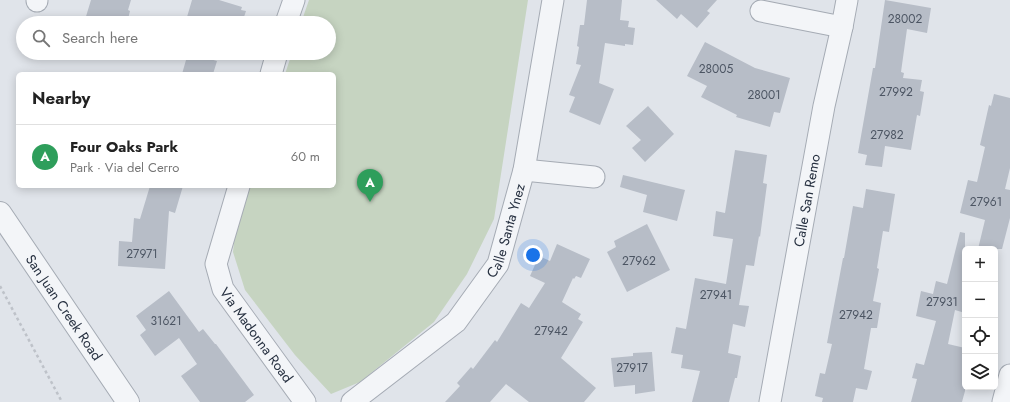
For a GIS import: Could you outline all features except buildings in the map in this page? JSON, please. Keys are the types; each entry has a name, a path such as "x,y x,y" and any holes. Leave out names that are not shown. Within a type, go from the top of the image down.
{"street":[{"path":"288,16 294,0"},
{"name":"Calle Santa Ynez","path":"352,402 456,322 498,264 524,170 553,0"},
{"name":"Calle San Remo","path":"770,402 824,106 847,0"},
{"path":"761,11 842,27"},
{"path":"272,72 275,60"},
{"path":"524,170 594,176"},
{"name":"Via Madonna Road","path":"238,188 216,264 223,289 305,402"},
{"name":"San Juan Creek Road","path":"0,213 128,402"},
{"path":"1003,402 1010,375"}],"path":[{"path":"0,286 62,402"}],"green space":[{"path":"309,0 528,0 494,219 467,274 434,322 360,382 331,394 295,355 245,290 233,252 235,232 248,188 336,188 336,72 286,72 290,60 336,60 336,16 303,16"}],"place":[{"name":"Four Oaks Park","path":"370,202"}]}
